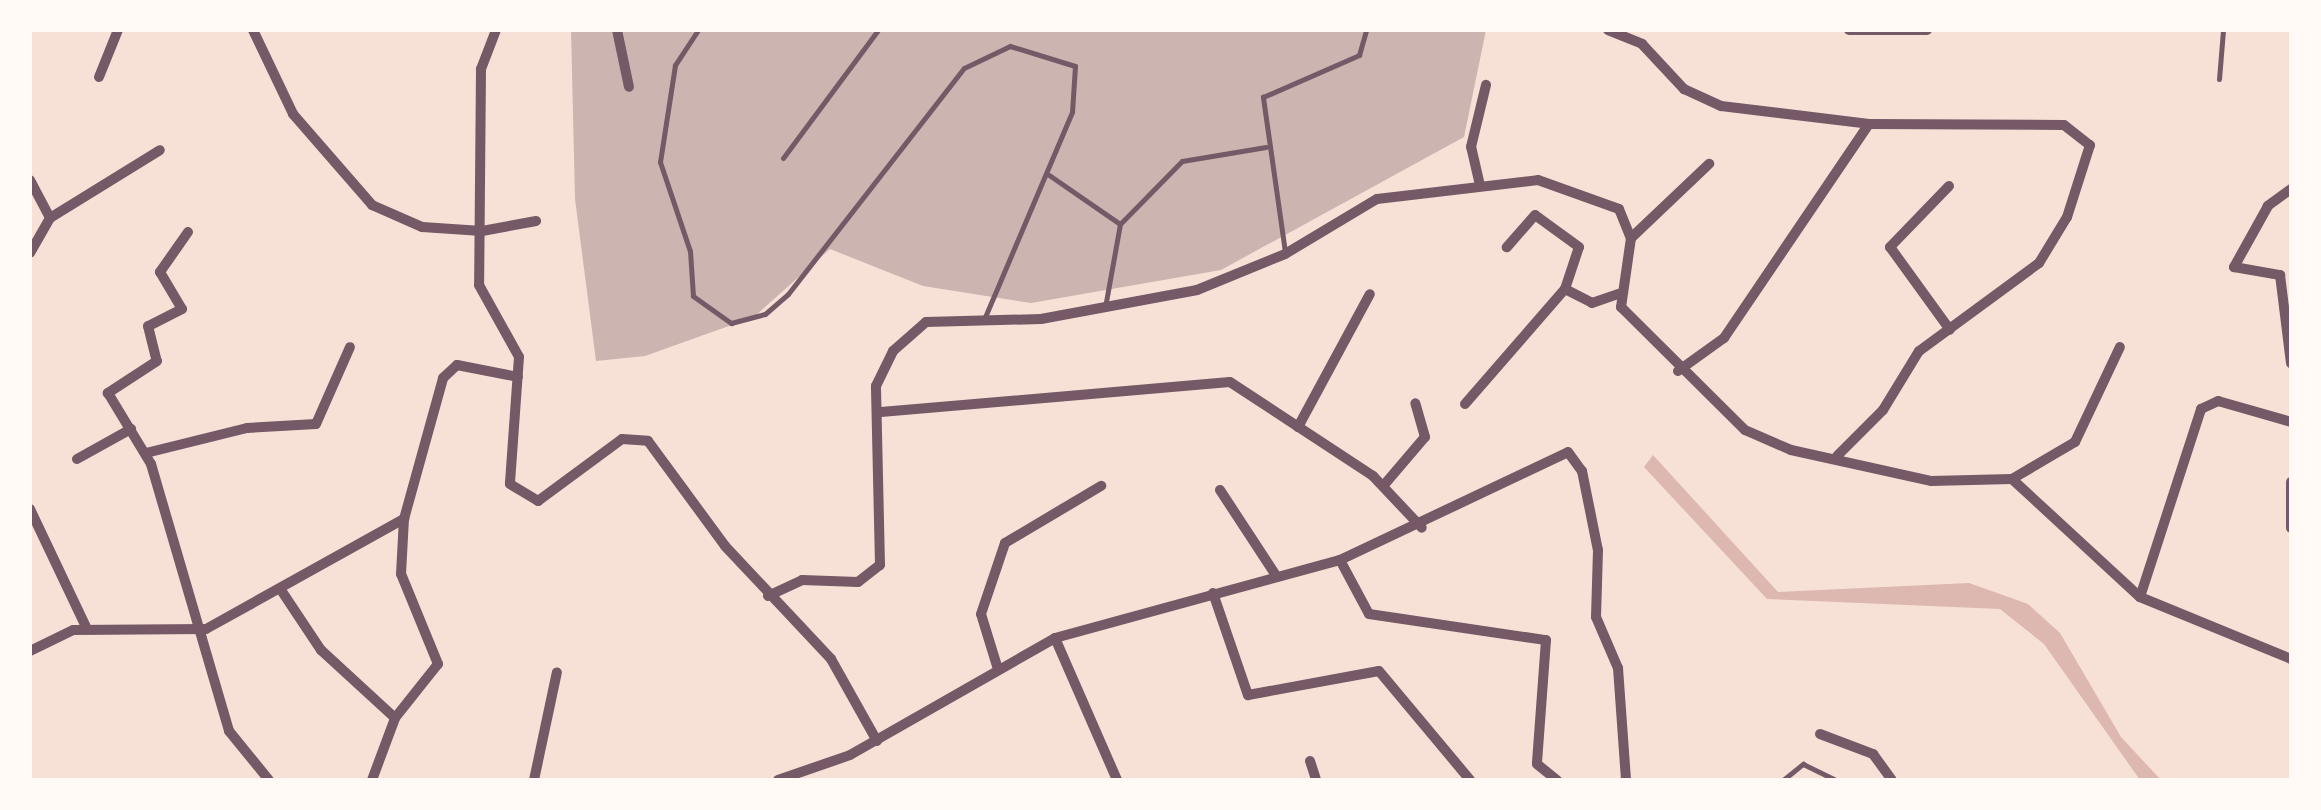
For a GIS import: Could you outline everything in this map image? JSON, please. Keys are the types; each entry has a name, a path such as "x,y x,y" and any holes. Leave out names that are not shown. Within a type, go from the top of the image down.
{"street":[{"path":"99,78 118,30"},
{"path":"254,30 293,114 372,205 422,227 482,232 536,221"},
{"path":"496,30 481,69 479,285 514,341 518,377 507,462 519,494 551,495 639,436 768,596 830,659 878,741"},
{"path":"618,30 628,87"},
{"path":"1608,30 1642,44 1684,88 1722,106 1869,124 2064,124 2090,145 2067,218 2039,263 1918,351 1883,410 1836,456"},
{"path":"1849,30 1927,30"},
{"path":"1479,181 1472,147 1486,86"},
{"path":"1678,371 1724,338 1869,124"},
{"path":"30,254 50,218 160,150"},
{"path":"1709,164 1631,238 1618,294 1634,327 1678,371 1767,442 1931,481 2012,479 2076,442 2120,347"},
{"path":"30,180 50,218"},
{"path":"768,596 802,580 858,582 880,565 880,375 912,332 951,318 984,320 1104,310 1197,290 1285,254 1376,200 1479,181 1588,191 1619,209 1631,238"},
{"path":"1949,186 1890,247 1950,330"},
{"path":"2291,189 2268,206 2234,267 2280,275 2291,363"},
{"path":"1465,404 1565,290 1579,247 1545,217 1528,216 1507,247"},
{"path":"188,232 160,272 182,309 148,326 158,361 108,388 146,452 206,630 229,731 269,780"},
{"path":"1565,290 1592,303 1618,294"},
{"path":"1298,427 1370,294"},
{"path":"146,452 247,428 316,424 350,347"},
{"path":"372,780 394,718 438,664 402,588 404,519 448,368 518,377"},
{"path":"881,412 1078,401 1204,380 1230,382 1384,485 1422,528"},
{"path":"2140,597 2201,409 2218,401 2291,422"},
{"path":"1384,485 1426,436 1416,402"},
{"path":"77,459 131,429"},
{"path":"778,780 878,741 997,666 1054,638 1340,560 1422,528 1558,454 1577,458 1598,550 1596,617 1621,690 1626,780"},
{"path":"2012,479 2140,597 2291,660"},
{"path":"2291,482 2291,528"},
{"path":"997,666 980,614 1005,543 1102,486"},
{"path":"1220,490 1278,578"},
{"path":"30,509 87,629"},
{"path":"30,651 87,629 206,630 404,519"},
{"path":"1340,560 1358,604 1386,620 1546,640 1537,764 1557,780"},
{"path":"281,590 322,650 394,718"},
{"path":"1213,592 1248,694 1379,671 1470,780"},
{"path":"1054,638 1117,780"},
{"path":"534,780 557,672"},
{"path":"1820,734 1873,754 1892,780"},
{"path":"1310,761 1316,780"}],"lane":[{"path":"698,30 675,65 658,152 690,250 694,296 732,323 775,308 932,102 964,68 1010,46 1064,58 1079,80 1049,175 984,320"},
{"path":"783,158 878,30"},
{"path":"1285,254 1266,147 1268,91 1359,55 1366,30"},
{"path":"2219,79 2223,30"},
{"path":"1104,310 1120,224 1182,161 1266,147"},
{"path":"1049,175 1120,224"},
{"path":"1783,780 1804,764 1836,780"}],"shaded area":[{"path":"1653,455 1778,592 1969,583 2028,604 2060,633 2121,737 2161,780 2140,780 2044,644 2000,609 1767,599 1644,467"}],"building":[{"path":"571,30 1486,30 1464,137 1221,270 1031,303 923,286 830,249 754,317 645,356 596,361 575,199"}]}
